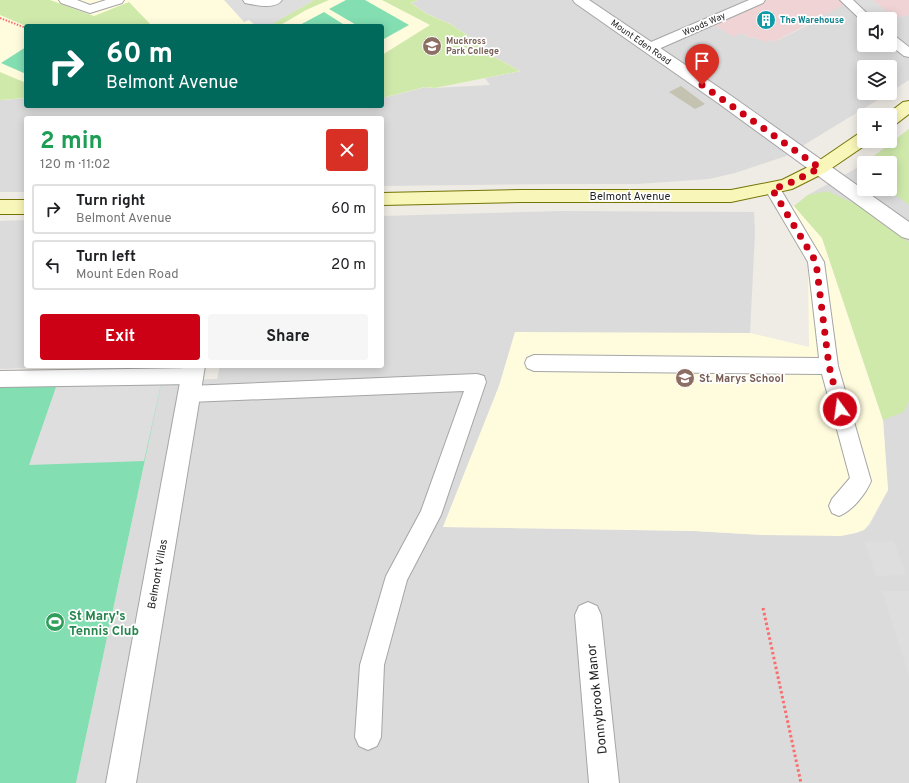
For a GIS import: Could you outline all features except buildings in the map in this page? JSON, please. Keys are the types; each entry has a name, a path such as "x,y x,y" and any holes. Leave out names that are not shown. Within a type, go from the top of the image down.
{"street":[{"name":"Mount Eden Road","path":"580,0 724,99 820,168"},
{"path":"897,115 909,106"},
{"name":"Belmont Avenue","path":"384,199 521,196 731,196 786,185 820,168 857,143"},
{"path":"820,168 909,232"},
{"path":"0,207 24,207"},
{"name":"Belmont Villas","path":"121,783 191,379"},
{"name":"Donnybrook Manor","path":"588,615 604,783"}],"lane":[{"path":"65,0 90,9 118,0"},
{"path":"250,0 272,2 276,0"},
{"name":"Woods Way","path":"649,48 760,0"},
{"path":"846,0 859,12"},
{"path":"897,44 909,53"},
{"path":"772,189 816,262 829,366 861,482 839,506"},
{"path":"534,363 829,366"},
{"path":"0,379 191,379 476,382 430,515 397,576 372,665 368,737"}],"path":[{"path":"0,18 24,27"},
{"path":"764,608 801,783"}],"shaded area":[{"name":"Muckross Park College","path":"0,0 418,0 411,3 427,14 450,24 467,35 496,58 520,71 435,88 425,87 384,97 384,24 24,24 24,98 0,100"},
{"path":"224,0 314,0 272,24 254,24 249,20 244,22"},
{"path":"418,0 767,0 732,16 741,33 750,38 754,37 774,42 810,24 831,10 854,0 867,12 857,12 857,52 897,52 897,18 909,15 909,80 897,88 897,60 857,60 857,100 878,100 864,108 857,108 857,113 786,156 735,173 709,179 637,184 384,186 384,116 24,116 24,192 0,192 0,100 24,98 24,108 384,108 384,97 425,87 435,88 490,85 485,78 520,71 496,58 467,35 450,24 427,14 411,3"},
{"name":"The Warehouse","path":"767,0 853,0 774,42 770,40 765,42 754,37 750,38 741,33 733,37 715,25"},
{"path":"854,0 909,0 909,15 897,18 897,12 867,12"},
{"path":"854,0 873,0 888,12 868,12"},
{"path":"681,86 705,104 695,109 669,92"},
{"path":"909,129 909,783 76,783 162,380 217,379 220,368 384,368 384,216 561,211 754,212 755,233 750,333 515,333 499,386 443,527 694,531 763,535 864,530 870,524 888,490 883,420 822,238 794,206 808,195 857,168 857,196 897,196 897,156 874,156 884,148 897,148 897,138"},
{"name":"St. Marys School","path":"794,206 822,238 883,420 888,490 869,524 864,530 841,536 763,535 694,531 443,527 499,386 515,332 750,333 809,347 808,259 804,258 776,210"},
{"path":"24,220 24,368 31,368 0,369 0,221"},
{"path":"162,380 144,461 29,465 57,384"},
{"path":"894,541 906,575 876,576 865,542"},
{"path":"882,591 909,591 909,676"}],"green space":[{"path":"0,0 50,0 94,16 129,2 150,24 24,25 0,15"},
{"path":"314,0 329,0 306,10 282,24 272,24"},
{"path":"346,0 365,0 409,25 384,39 384,24 355,24 329,9"},
{"path":"382,0 418,0 411,3 427,14 450,24 467,35 496,58 520,71 435,88 425,87 384,97 384,54 430,25"},
{"path":"324,12 343,24 302,24"},
{"path":"24,48 24,73 1,63"},
{"path":"0,72 24,82 24,98 0,100"},
{"path":"909,129 909,205 897,196 897,156 874,156 884,148 897,148 897,138"},
{"path":"827,191 858,205 909,242 909,401 904,412 883,420 822,238 794,206 808,195"},
{"name":"St Mary's Tennis Club","path":"162,380 76,783 0,783 0,385"}],"place":[{"name":"The Warehouse","path":"766,20"},
{"name":"Muckross Park College","path":"432,46"},
{"name":"St. Marys School","path":"685,378"},
{"name":"St Mary's Tennis Club","path":"55,622"}],"route":[{"path":"702,85 724,99 820,168 786,185 772,189 816,262 829,366 840,409"}]}
